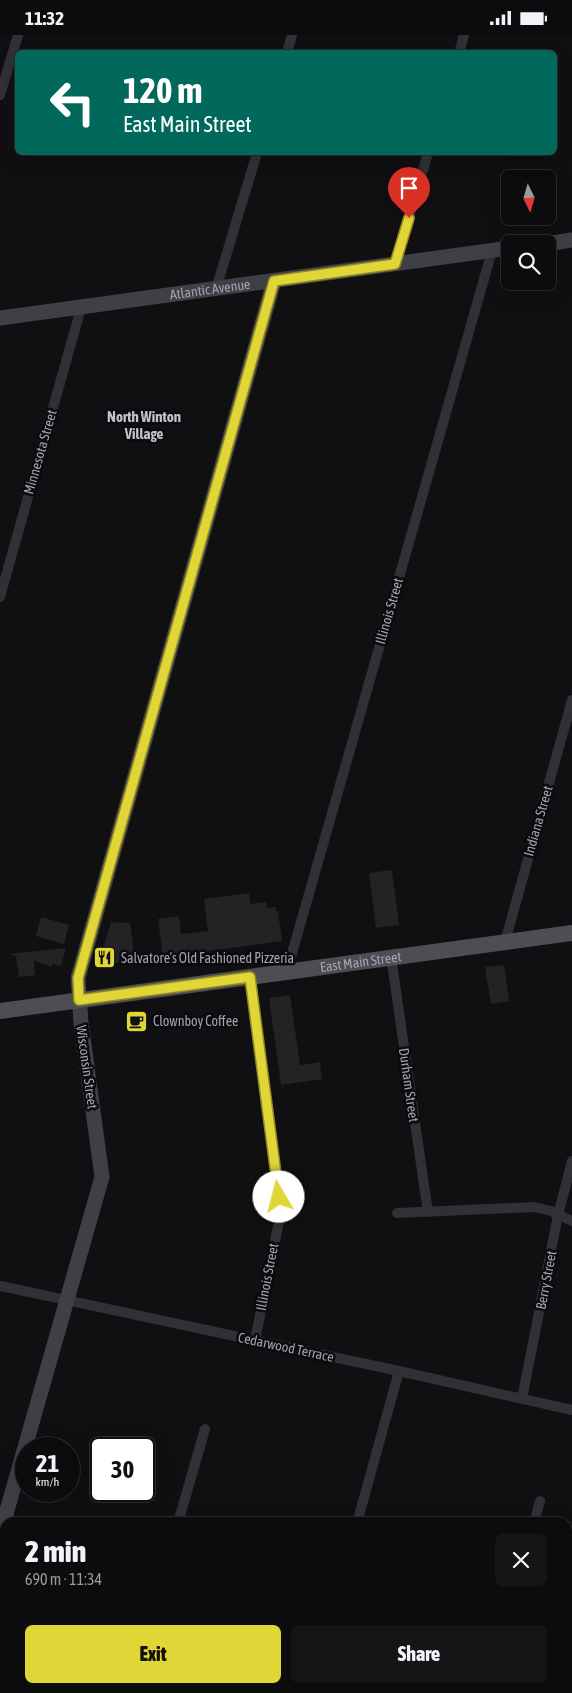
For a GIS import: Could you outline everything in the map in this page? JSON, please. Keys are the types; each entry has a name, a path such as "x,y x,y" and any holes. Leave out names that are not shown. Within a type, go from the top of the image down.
{"main road":[{"name":"East Main Street","path":"0,1011 572,933"}],"street":[{"path":"0,95 18,35"},
{"path":"288,50 292,35"},
{"path":"459,50 464,35"},
{"path":"216,289 256,155"},
{"path":"395,264 427,155"},
{"path":"556,242 572,240"},
{"name":"Atlantic Avenue","path":"0,318 501,250"},
{"name":"Illinois Street","path":"287,971 492,251"},
{"name":"Wisconsin Street","path":"5,1517 102,1177 79,1000 78,978 274,281"},
{"name":"Minnesota Street","path":"0,597 81,307"},
{"name":"Indiana Street","path":"504,942 572,700"},
{"name":"Durham Street","path":"390,957 428,1212"},
{"name":"Illinois Street","path":"250,977 281,1211 255,1340"},
{"name":"Berry Street","path":"522,1399 558,1215 572,1161"},
{"path":"397,1213 534,1207 543,1208 572,1221"},
{"name":"Cedarwood Terrace","path":"0,1286 572,1410"},
{"path":"360,1517 399,1371"},
{"path":"180,1517 205,1429"},
{"path":"536,1517 540,1501"}],"building":[{"path":"392,870 399,925 376,928 369,873"},
{"path":"249,893 250,904 266,902 267,908 276,907 282,941 208,951 208,957 190,960 189,953 163,957 158,919 179,916 181,934 208,931 204,899"},
{"path":"41,917 69,925 64,944 36,936"},
{"path":"111,922 130,923 135,960 98,966"},
{"path":"66,948 61,966 52,964 52,967 34,961 35,975 19,977 16,956 9,954"},
{"path":"504,965 509,1001 491,1004 485,967"},
{"path":"290,995 300,1065 320,1062 322,1079 281,1085 269,998"}],"place":[{"name":"Salvatore's Old Fashioned Pizzeria","path":"105,958"},
{"name":"Clownboy Coffee","path":"137,1021"}],"district":[{"name":"North Winton Village","path":"144,424"}],"route":[{"path":"279,1197 250,977 79,1000 78,978 274,281 395,264 409,218"}]}
